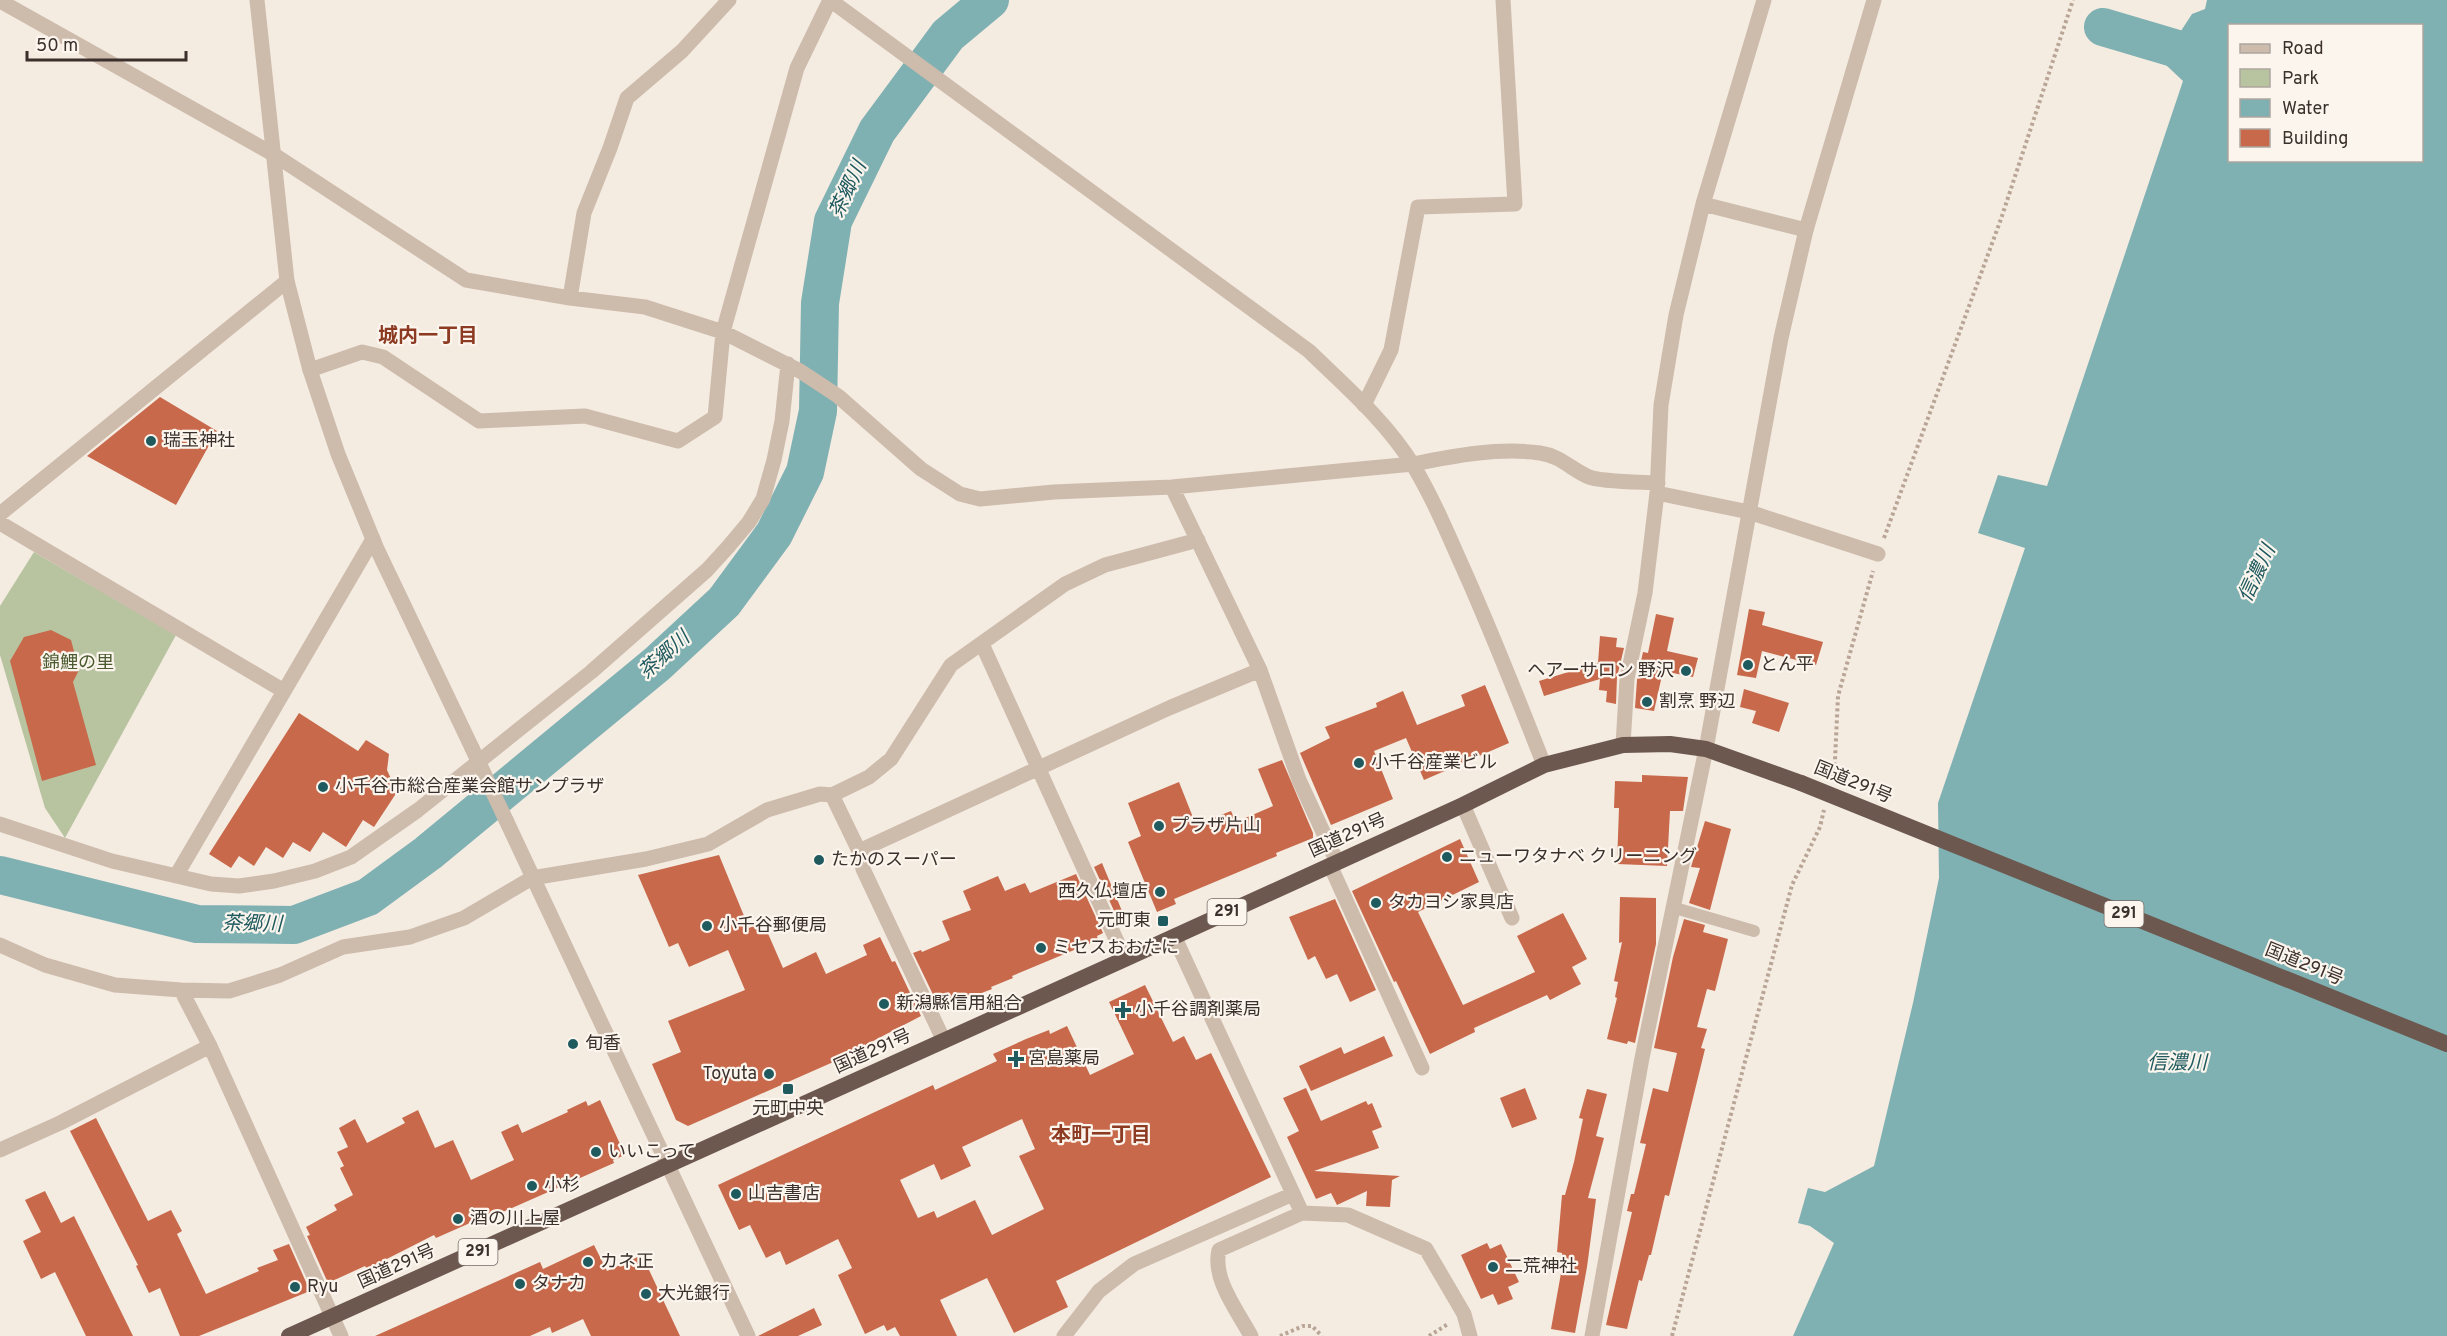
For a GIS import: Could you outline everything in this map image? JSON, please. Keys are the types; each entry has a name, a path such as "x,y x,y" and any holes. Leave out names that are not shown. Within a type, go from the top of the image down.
{"highway":[{"name":"国道291号","path":"290,1336 1125,959 1463,805 1544,765 1623,745 1670,744 1706,749 1801,783 2447,1044"}],"street":[{"path":"0,0 273,153 466,280 570,298 645,307 723,332 794,368 838,396 921,469 960,494 980,499 1054,492 1172,487 1413,464 1494,452 1539,453 1568,463 1590,477 1657,488 1749,512 1878,554"},
{"path":"257,0 287,281 310,370 338,454 373,539 748,1336"},
{"path":"570,298 584,213 627,98 682,51 729,0"},
{"path":"1364,405 1391,350 1418,207 1515,204 1503,0"},
{"path":"1623,745 1627,679 1646,593 1657,488 1661,405 1676,315 1703,204 1764,0"},
{"path":"1592,1336 1642,1058 1700,784 1781,338 1806,230 1874,0"},
{"path":"310,370 362,352 383,357 479,421 585,416 678,441 716,417 723,332 797,68 836,2 975,107 1309,351 1364,405 1413,464 1435,507 1486,618 1544,765"},
{"path":"1703,204 1806,230"},
{"path":"0,514 287,281"},
{"path":"0,825 112,861 211,884 239,886 315,871 351,857 418,810 591,672 707,570 749,522 763,499 794,368"},
{"path":"1172,487 1260,670 1299,780 1422,1068"},
{"path":"0,523 284,691"},
{"path":"176,876 373,539"},
{"path":"0,945 45,965 115,985 229,991 280,975 343,947 410,937 464,918 532,878 646,859 708,844 767,810 820,794 832,795 869,777 891,759 922,706 951,665 1065,584 1105,565 1198,540"},
{"path":"982,644 1125,959"},
{"path":"859,851 1169,708 1260,670"},
{"path":"832,795 859,851 863,869 944,1041"},
{"path":"1463,805 1512,918"},
{"path":"1174,936 1302,1213"},
{"path":"181,990 210,1046 341,1336"},
{"path":"0,1150 60,1123 210,1046"},
{"path":"1064,1336 1099,1291 1134,1264 1293,1194"},
{"path":"1251,1336 1218,1273 1219,1250 1302,1213 1348,1215 1426,1249 1464,1314 1470,1336"}],"lane":[{"path":"1675,908 1754,931"}],"path":[{"path":"1830,782 1836,760 1838,696 1878,554 2001,219 2073,0"},
{"path":"1672,1336 1792,885 1820,827 1825,805"},
{"path":"1280,1336 1303,1326 1312,1326 1322,1336"}],"green space":[{"name":"錦鯉の里","path":"34,552 176,635 65,838 45,808 0,655 0,606"}],"water":[{"name":"信濃川","path":"2207,0 2447,0 2447,1336 1793,1336 1834,1243 1810,1226 1798,1223 1808,1188 1825,1192 1874,1166 1913,1003 1939,878 1938,803 2025,548 1978,533 1998,475 2047,486 2183,81 2166,65 2132,55 2145,20 2179,34 2192,14 2205,9"}],"building":[{"name":"瑞玉神社","path":"160,397 217,431 176,505 87,456"},
{"path":"1749,609 1765,612 1762,625 1823,642 1816,665 1762,651 1756,678 1737,675"},
{"path":"1656,614 1674,618 1667,651 1698,658 1693,677 1663,671 1654,711 1635,708 1637,680 1643,652 1648,653"},
{"path":"51,630 71,640 79,670 73,682 96,765 42,781 10,661 24,637"},
{"path":"1600,636 1617,638 1616,647 1624,648 1617,677 1616,704 1606,702 1607,691 1599,690 1600,679 1544,696 1539,681 1598,663"},
{"path":"1485,685 1509,743 1424,780 1406,738 1374,751 1393,799 1331,825 1300,753 1330,738 1325,727 1377,707 1376,703 1403,691 1417,725 1465,706 1461,695"},
{"path":"1744,689 1789,703 1779,732 1752,723 1756,711 1740,707"},
{"name":"小千谷市総合産業会館サンプラザ","path":"299,713 358,751 366,740 389,754 387,770 397,792 374,827 363,820 346,847 323,832 310,852 293,842 283,858 266,847 254,866 239,856 231,868 209,854"},
{"path":"1282,760 1313,833 1313,838 1276,853 1277,856 1174,899 1176,904 1157,912 1128,842 1141,836 1128,803 1179,782 1194,820 1196,819 1198,824 1231,811 1236,822 1273,806 1258,769"},
{"path":"1642,775 1688,777 1683,811 1670,811 1667,866 1617,864 1619,808 1614,808 1615,781 1642,782"},
{"path":"1705,821 1731,829 1710,910 1689,903 1700,868 1691,867"},
{"path":"1460,839 1479,882 1418,912 1463,1005 1535,972 1517,936 1563,913 1587,959 1572,967 1581,984 1550,1000 1547,995 1474,1028 1475,1032 1430,1054 1352,891"},
{"path":"719,855 749,928 763,922 783,968 816,952 826,974 867,955 863,945 880,937 892,962 895,961 921,1016 831,1063 688,1126 676,1120 652,1064 681,1052 668,1021 745,990 728,950 689,967 678,943 669,947 638,875"},
{"path":"1102,863 1127,923 1121,926 1094,867"},
{"path":"1076,874 1103,933 1097,936 1098,940 1012,976 1013,978 991,987 992,989 940,1009 913,953 921,950 922,952 950,940 942,921 971,910 963,891 998,876 1005,891 1025,883 1030,893"},
{"path":"1620,897 1656,898 1656,944 1635,1043 1628,1041 1627,1044 1607,1039 1617,998 1615,997 1618,982 1614,981 1622,942 1619,943"},
{"path":"1335,899 1376,990 1350,1002 1337,974 1326,979 1315,956 1308,960 1289,917"},
{"path":"1684,919 1705,925 1703,932 1728,939 1715,991 1707,989 1697,1027 1707,1029 1701,1048 1705,1049 1669,1196 1665,1195 1651,1255 1649,1255 1642,1281 1639,1280 1627,1329 1606,1325 1632,1212 1627,1211 1631,1194 1634,1194 1646,1144 1640,1143 1653,1088 1668,1092 1677,1053 1654,1048 1673,957"},
{"path":"1145,985 1173,1042 1184,1036 1196,1060 1211,1053 1271,1177 1056,1281 1068,1307 1014,1333 987,1278 940,1300 957,1336 900,1336 895,1327 887,1331 884,1325 865,1334 838,1275 852,1268 838,1239 786,1265 780,1251 766,1258 750,1225 739,1230 718,1185 933,1085 935,1090 997,1061 993,1054 1026,1039 1049,1030 1050,1034 1067,1026 1090,1075 1134,1054 1109,1002","holes":["1022,1119 1035,1149 1019,1156 1044,1209 992,1235 975,1200 937,1218 934,1211 918,1218 900,1180 934,1164 941,1180 971,1166 962,1147"]},
{"path":"1384,1036 1393,1056 1311,1091 1299,1066 1341,1047 1344,1054"},
{"path":"1306,1088 1321,1121 1366,1101 1368,1105 1372,1103 1382,1127 1372,1131 1379,1148 1314,1171 1400,1176 1392,1180 1390,1207 1366,1206 1367,1191 1337,1205 1331,1193 1316,1199 1287,1137 1299,1131 1283,1098"},
{"path":"1525,1088 1537,1119 1512,1128 1500,1098"},
{"path":"1587,1089 1607,1094 1596,1136 1604,1138 1588,1198 1596,1199 1575,1333 1551,1329 1563,1262 1562,1253 1557,1252 1562,1195 1565,1195 1574,1162 1583,1119 1579,1118"},
{"path":"600,1100 625,1155 613,1160 614,1163 471,1226 470,1223 436,1238 434,1235 367,1269 365,1266 328,1283 307,1236 310,1235 306,1227 337,1210 334,1205 353,1195 340,1168 344,1166 337,1152 348,1147 339,1128 355,1119 367,1143 405,1123 402,1118 418,1110 435,1148 453,1140 471,1180 514,1160 501,1132 518,1124 522,1133 586,1101 588,1106"},
{"path":"96,1118 148,1221 171,1210 182,1231 177,1234 206,1294 259,1271 257,1268 278,1260 273,1250 289,1244 310,1291 199,1336 180,1336 160,1288 149,1293 136,1266 138,1265 70,1131"},
{"path":"45,1191 61,1223 74,1216 133,1336 86,1336 55,1272 41,1279 23,1241 41,1232 25,1200"},
{"path":"1487,1243 1490,1249 1501,1244 1519,1282 1508,1287 1513,1299 1498,1305 1493,1294 1481,1299 1461,1255"},
{"path":"594,1245 607,1271 642,1255 680,1336 591,1336 583,1319 552,1333 550,1327 530,1336 375,1336 540,1262 543,1269"},
{"path":"814,1308 822,1325 798,1336 758,1336"}],"waterway":[{"name":"茶郷川","path":"0,875 197,924 294,925 368,897 428,853 657,664 724,602 774,534 805,472 818,411 820,303 833,221 877,131 948,35 990,0"},
{"path":"2103,27 2228,64"}],"place":[{"name":"瑞玉神社","path":"151,441"},
{"name":"とん平","path":"1748,665"},
{"name":"ヘアーサロン 野沢","path":"1686,671"},
{"name":"割烹 野辺","path":"1647,702"},
{"name":"小千谷産業ビル","path":"1359,763"},
{"name":"小千谷市総合産業会館サンプラザ","path":"323,787"},
{"name":"プラザ片山","path":"1159,826"},
{"name":"ニューワタナベ クリーニング","path":"1447,857"},
{"name":"たかのスーパー","path":"819,860"},
{"name":"西久仏壇店","path":"1160,892"},
{"name":"タカヨシ家具店","path":"1376,903"},
{"name":"元町東","path":"1163,921"},
{"name":"小千谷郵便局","path":"707,926"},
{"name":"ミセスおおたに","path":"1041,948"},
{"name":"新潟縣信用組合","path":"884,1004"},
{"name":"小千谷調剤薬局","path":"1123,1010"},
{"name":"旬香","path":"573,1044"},
{"name":"宮島薬局","path":"1016,1059"},
{"name":"Toyuta","path":"769,1074"},
{"name":"元町中央","path":"788,1089"},
{"name":"いいこって","path":"596,1152"},
{"name":"小杉","path":"532,1186"},
{"name":"山吉書店","path":"736,1194"},
{"name":"酒の川上屋","path":"458,1219"},
{"name":"カネ正","path":"588,1262"},
{"name":"二荒神社","path":"1493,1267"},
{"name":"タナカ","path":"520,1284"},
{"name":"Ryu","path":"295,1287"},
{"name":"大光銀行","path":"646,1294"}],"district":[{"name":"城内一丁目","path":"428,337"},
{"name":"本町一丁目","path":"1101,1136"}]}
